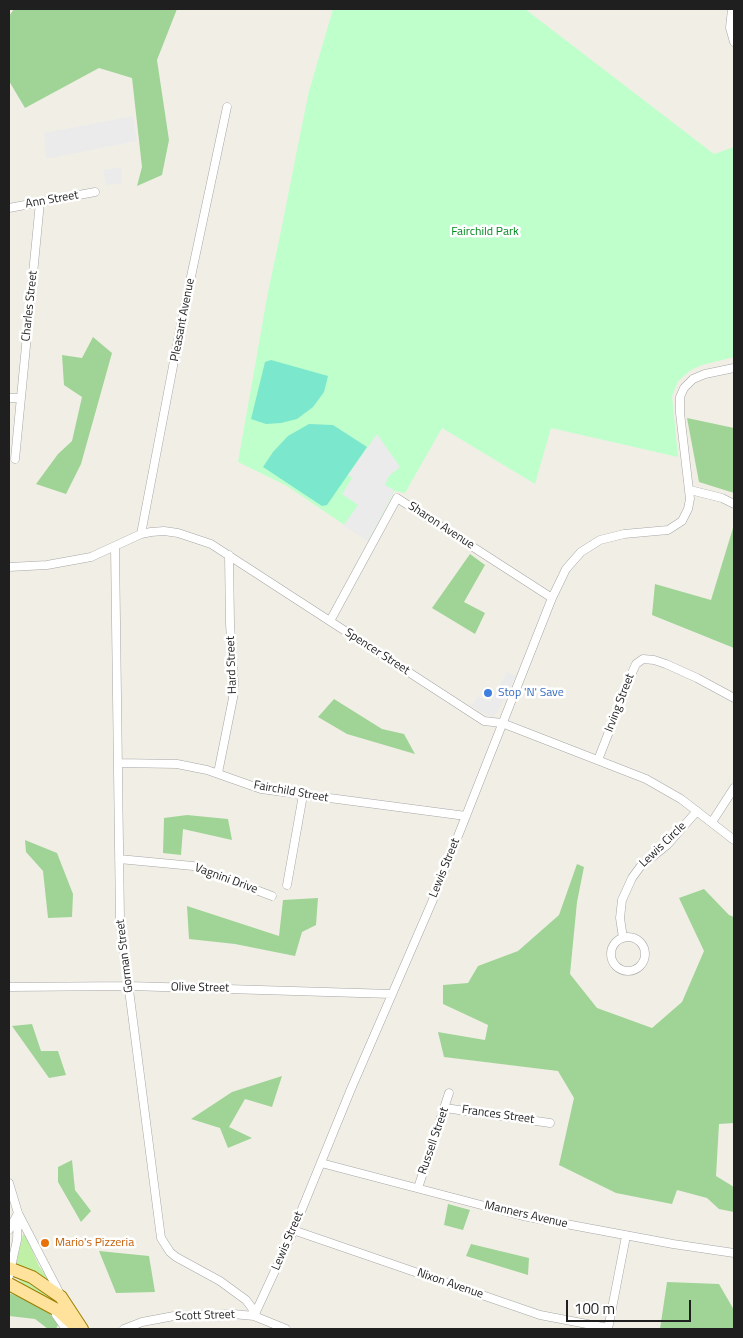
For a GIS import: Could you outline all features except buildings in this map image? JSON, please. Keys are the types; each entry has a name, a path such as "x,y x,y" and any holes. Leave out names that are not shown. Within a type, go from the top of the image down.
{"main road":[{"path":"9,1271 32,1277 61,1297 82,1329"},
{"path":"9,1284 59,1311 78,1329"}],"street":[{"path":"732,9 730,28 734,42"},
{"name":"Pleasant Avenue","path":"142,534 182,319 227,107"},
{"name":"Ann Street","path":"9,208 95,192"},
{"name":"Charles Street","path":"15,460 40,202"},
{"name":"Lewis Street","path":"254,1316 293,1230 432,902 552,598 566,569 572,560 589,546 610,536 662,532 677,526 685,517 690,490 680,413 680,397 684,388 693,379 705,374 734,368"},
{"path":"9,398 20,398"},
{"path":"690,490 722,498 734,504"},
{"name":"Sharon Avenue","path":"330,621 397,498 552,598"},
{"name":"Spencer Street","path":"9,567 47,565 91,557 142,534 164,531 178,533 210,544 484,720 502,723 646,779 666,789 734,840"},
{"name":"Gorman Street","path":"115,547 120,920 161,1238 170,1252 176,1257 220,1281 246,1300 252,1308 254,1316"},
{"name":"Hard Street","path":"218,774 233,698 234,683 230,624 229,555"},
{"name":"Irving Street","path":"598,760 631,675 636,664 643,660 654,660 666,664 734,698"},
{"name":"Fairchild Street","path":"118,763 177,764 218,774 261,789 466,816"},
{"path":"712,822 734,788"},
{"path":"287,885 303,795"},
{"name":"Lewis Circle","path":"623,938 620,918 622,900 632,878 640,867 667,845 697,811"},
{"name":"Vagnini Drive","path":"119,859 192,866 272,896"},
{"path":"623,938 638,940 644,948 643,963 635,970 624,971 619,969 612,961 614,945 623,938"},
{"name":"Olive Street","path":"9,987 129,986 392,994"},
{"name":"Russell Street","path":"418,1188 449,1093"},
{"name":"Frances Street","path":"445,1108 550,1123"},
{"name":"Manners Avenue","path":"321,1163 523,1216 626,1236 734,1253"},
{"path":"9,1183 18,1213 61,1297"},
{"path":"9,1230 18,1213"},
{"path":"9,1271 17,1240 18,1213"},
{"name":"Nixon Avenue","path":"293,1230 540,1315 608,1329"},
{"path":"608,1329 626,1236"},
{"path":"47,1304 66,1329"},
{"name":"Scott Street","path":"124,1329 142,1322 174,1316 215,1314 254,1316 286,1329"}],"green space":[{"path":"14,9 177,9 157,60 169,140 162,175 137,186 142,167 132,78 99,68 25,108 9,81 9,16"},
{"name":"Fairchild Park","path":"333,9 525,9 714,154 734,147 734,357 702,365 691,370 678,381 672,396 678,457 551,428 535,484 442,428 405,493 394,491 368,541 287,486 238,462 268,292 309,91"},
{"path":"93,337 112,353 81,464 66,494 36,484 58,454 72,441 82,397 64,385 62,355 82,358"},
{"path":"271,360 328,376 324,392 313,407 297,419 266,424 251,419 265,362"},
{"path":"687,418 734,428 734,493 699,482"},
{"path":"309,424 333,425 367,447 327,505 322,506 263,467 273,452 288,436"},
{"path":"733,528 734,648 652,615 655,584 711,600"},
{"path":"470,554 485,565 464,602 485,613 475,634 432,608"},
{"path":"334,699 382,729 404,734 415,754 347,734 318,717"},
{"path":"187,815 228,819 232,840 183,829 181,855 163,853 164,818"},
{"path":"25,840 57,853 73,894 72,917 48,918 43,871 26,852"},
{"path":"577,864 584,867 577,902 570,974 597,1008 652,1028 682,1002 704,951 679,898 704,889 729,915 734,917 734,1123 719,1124 716,1176 734,1187 734,1212 719,1209 707,1198 677,1190 672,1204 616,1193 559,1165 574,1098 558,1071 444,1057 438,1032 485,1040 488,1025 443,1004 443,985 468,983 478,966 518,951 559,915"},
{"path":"318,898 316,925 302,932 295,956 235,944 189,939 187,906 279,936 283,900"},
{"path":"32,1024 41,1051 58,1051 66,1075 49,1078 12,1026"},
{"path":"282,1076 272,1107 245,1099 229,1127 252,1138 228,1148 220,1128 191,1119 232,1092"},
{"path":"72,1160 75,1190 91,1211 81,1222 58,1182 58,1167"},
{"path":"448,1204 470,1210 463,1230 444,1225"},
{"path":"23,1234 25,1234 39,1266 49,1280 47,1281 16,1265"},
{"path":"471,1244 529,1258 528,1275 466,1256"},
{"path":"99,1251 149,1256 155,1292 116,1293"},
{"path":"15,1276 31,1280 66,1309 26,1287"},
{"path":"667,1282 719,1284 734,1310 734,1329 660,1329"},
{"path":"9,1293 30,1301 50,1314 59,1323 56,1329 48,1329 35,1319 9,1316"}],"shaded area":[{"path":"133,116 137,141 46,159 44,133"},
{"path":"121,167 122,183 106,185 103,170"},
{"path":"377,434 400,467 389,476 385,485 394,490 368,541 343,526 358,505 342,494 352,478 348,475"},
{"path":"507,672 516,676 497,713 489,716 471,706 478,696 490,702"}],"place":[{"name":"Stop 'N' Save","path":"488,693"},
{"name":"Mario's Pizzeria","path":"45,1243"}]}
